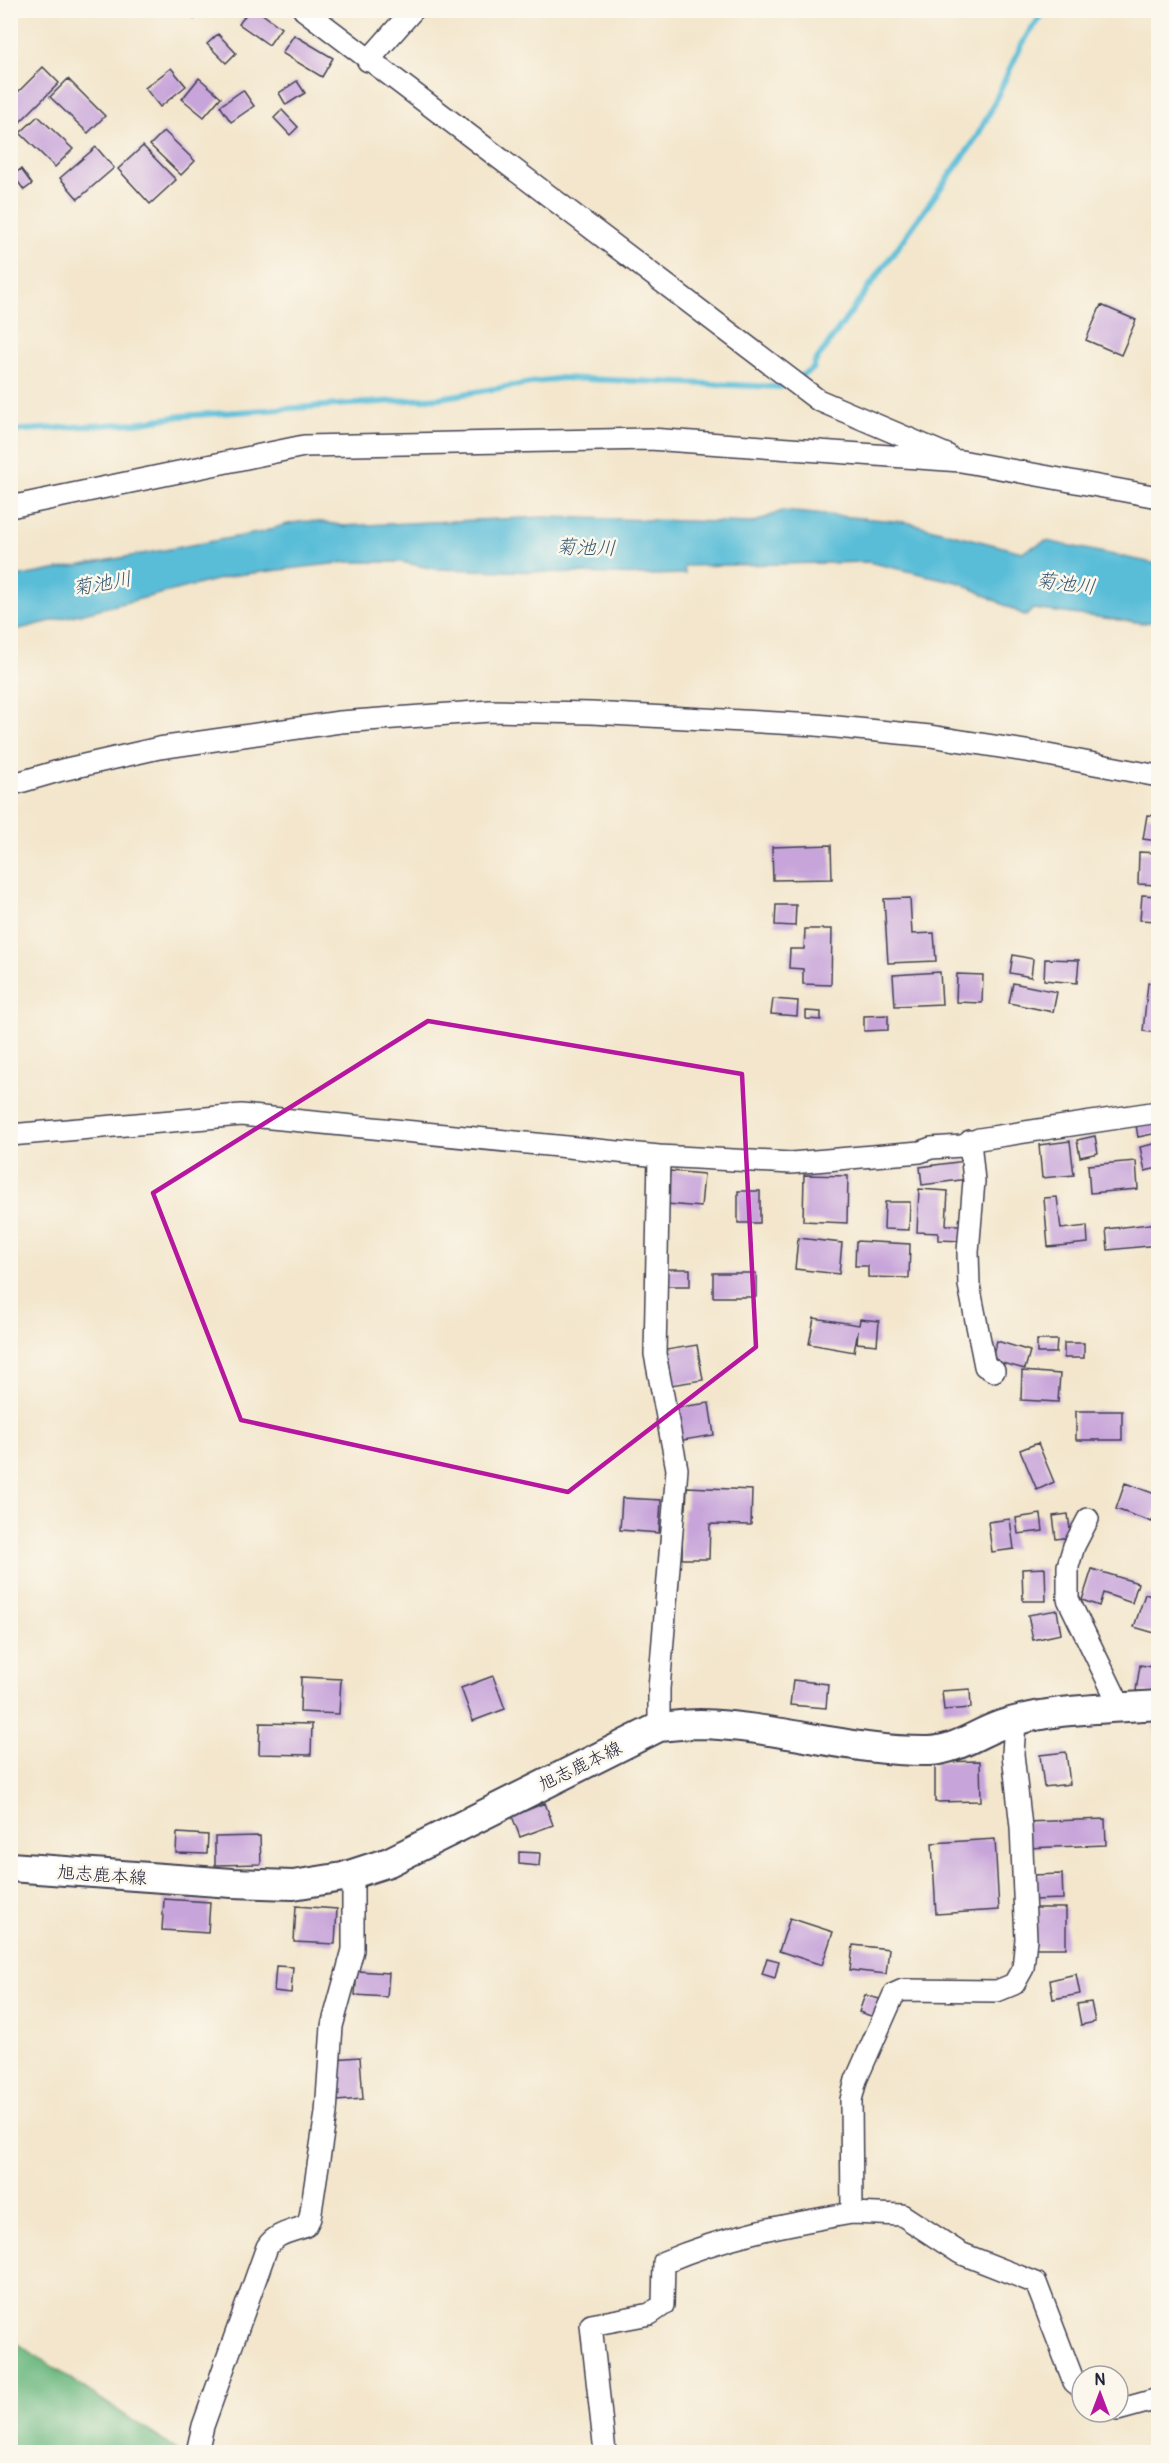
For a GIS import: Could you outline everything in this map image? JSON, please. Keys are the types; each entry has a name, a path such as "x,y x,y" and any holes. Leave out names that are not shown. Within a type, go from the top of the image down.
{"main road":[{"name":"旭志鹿本線","path":"10,1867 198,1881 293,1885 353,1874 388,1862 659,1727 699,1724 752,1729 885,1750 932,1751 961,1744 1001,1725 1070,1710 1158,1705"}],"street":[{"path":"304,10 368,61 818,400 961,461"},
{"path":"368,61 413,10"},
{"path":"10,507 304,446 650,439 961,461 1158,497"},
{"path":"10,785 62,770 170,747 340,722 490,711 591,713 816,725 941,738 1032,752 1158,776"},
{"path":"10,1135 241,1115 659,1156 791,1163 920,1152 931,1148 962,1146 970,1141 1158,1112"},
{"path":"970,1141 974,1181 968,1252 969,1286 985,1366 994,1371"},
{"path":"659,1156 655,1354 677,1469 659,1689 659,1727"},
{"path":"1088,1519 1074,1546 1068,1566 1068,1599 1121,1708"},
{"path":"852,2213 851,2100 856,2080 894,1994 903,1990 997,1991 1014,1984 1023,1968 1026,1939 1021,1827 1013,1754 1015,1722"},
{"path":"196,2452 202,2426 267,2247 272,2239 279,2235 306,2226 310,2218 326,2113 332,2026 353,1950 353,1874"},
{"path":"606,2452 591,2325 650,2314 663,2305 664,2262 704,2245 761,2229 852,2213 902,2215 960,2253 1036,2283 1070,2372"},
{"path":"1130,2407 1158,2399"}],"highlighted area":[{"path":"428,1021 742,1074 756,1347 568,1492 241,1420 153,1193"}],"green space":[{"path":"11,2339 180,2452 11,2452"}],"water":[{"name":"菊池川","path":"782,511 906,522 1022,552 1046,541 1158,564 1158,621 1143,623 1033,609 1026,616 961,583 868,562 684,566 685,574 647,575 435,569 402,562 348,562 236,575 11,631 11,578 263,532 293,523 312,521 343,526 545,517 753,523"}],"building":[{"path":"184,10 202,10 194,19"},
{"path":"249,10 257,10 281,28 269,45 239,24"},
{"path":"218,34 236,53 226,63 207,44"},
{"path":"294,35 333,58 322,77 282,53"},
{"path":"43,67 59,83 10,132 10,100"},
{"path":"171,68 186,86 160,107 145,88"},
{"path":"199,78 221,97 204,117 182,99"},
{"path":"68,79 105,116 88,133 50,97"},
{"path":"297,81 305,93 286,105 279,93"},
{"path":"243,90 254,106 231,122 220,106"},
{"path":"282,110 298,127 290,135 274,118"},
{"path":"38,116 73,149 55,167 20,133"},
{"path":"164,131 195,161 181,175 150,145"},
{"path":"143,146 176,180 150,204 118,169"},
{"path":"96,147 114,168 78,199 60,178"},
{"path":"21,169 32,184 24,190 13,175"},
{"path":"1101,305 1136,320 1121,355 1086,340"},
{"path":"1147,815 1158,816 1158,841 1143,839"},
{"path":"831,845 832,879 773,880 772,847"},
{"path":"1139,852 1158,853 1158,885 1138,884"},
{"path":"1142,895 1158,896 1158,921 1140,920"},
{"path":"910,898 912,934 934,933 936,961 888,963 884,899"},
{"path":"776,905 796,905 795,926 775,925"},
{"path":"805,929 832,929 831,985 803,984 803,969 789,968 790,949 804,949"},
{"path":"1013,955 1033,959 1031,977 1010,973"},
{"path":"1045,959 1079,960 1077,983 1044,980"},
{"path":"940,972 942,1004 895,1006 893,975"},
{"path":"957,974 983,975 982,1003 956,1002"},
{"path":"1013,983 1057,992 1053,1012 1009,1003"},
{"path":"1148,983 1158,984 1158,1033 1143,1031"},
{"path":"773,999 798,1001 797,1016 771,1014"},
{"path":"806,1011 821,1012 821,1020 806,1019"},
{"path":"888,1015 888,1030 864,1031 864,1016"},
{"path":"1156,1122 1158,1133 1138,1137 1136,1125"},
{"path":"1095,1136 1098,1153 1080,1157 1077,1140"},
{"path":"1070,1141 1074,1175 1042,1178 1039,1145"},
{"path":"1158,1143 1158,1168 1145,1171 1140,1147"},
{"path":"965,1161 968,1179 922,1185 920,1167"},
{"path":"1136,1161 1138,1189 1090,1193 1088,1165"},
{"path":"670,1171 704,1174 701,1207 667,1204"},
{"path":"804,1175 848,1176 847,1223 803,1221"},
{"path":"919,1189 948,1191 946,1225 965,1225 965,1241 938,1240 938,1233 917,1232"},
{"path":"738,1191 760,1191 760,1223 738,1223"},
{"path":"1057,1197 1061,1229 1087,1226 1088,1243 1048,1247 1044,1198"},
{"path":"885,1202 910,1202 909,1230 884,1229"},
{"path":"1158,1223 1158,1245 1108,1250 1106,1229"},
{"path":"798,1238 842,1243 839,1274 795,1269"},
{"path":"856,1241 910,1244 909,1278 868,1277 868,1266 855,1266"},
{"path":"666,1269 690,1269 690,1286 666,1286"},
{"path":"713,1273 756,1273 756,1297 713,1297"},
{"path":"814,1318 859,1325 860,1319 879,1321 877,1345 857,1343 858,1331 854,1352 809,1344"},
{"path":"1037,1340 1057,1340 1056,1353 1037,1353"},
{"path":"997,1341 1030,1351 1025,1369 991,1360"},
{"path":"1064,1343 1084,1343 1084,1358 1064,1358"},
{"path":"697,1345 703,1380 671,1385 666,1350"},
{"path":"1022,1371 1060,1374 1058,1402 1021,1400"},
{"path":"709,1403 714,1435 678,1441 673,1408"},
{"path":"1076,1411 1122,1411 1122,1440 1076,1440"},
{"path":"1038,1443 1054,1482 1037,1490 1020,1450"},
{"path":"1125,1483 1158,1495 1152,1522 1116,1509"},
{"path":"687,1487 752,1490 751,1525 710,1524 709,1559 682,1559 683,1509 686,1509"},
{"path":"622,1498 661,1500 659,1533 620,1530"},
{"path":"1041,1514 1043,1531 1018,1534 1016,1518"},
{"path":"1068,1514 1071,1537 1056,1539 1053,1516"},
{"path":"1010,1519 1014,1549 992,1552 988,1522"},
{"path":"1045,1568 1046,1601 1023,1601 1022,1569"},
{"path":"1092,1569 1138,1583 1132,1603 1103,1593 1099,1606 1082,1600"},
{"path":"1145,1594 1158,1598 1158,1634 1134,1627"},
{"path":"1057,1610 1061,1634 1033,1640 1028,1615"},
{"path":"1140,1665 1158,1668 1158,1695 1136,1691"},
{"path":"493,1676 505,1709 473,1721 461,1688"},
{"path":"301,1677 341,1679 339,1714 300,1712"},
{"path":"793,1680 828,1684 826,1708 790,1705"},
{"path":"970,1689 971,1708 944,1710 942,1691"},
{"path":"260,1723 312,1724 311,1755 259,1754"},
{"path":"1158,1724 1158,1740 1153,1726"},
{"path":"1066,1752 1070,1784 1044,1787 1040,1755"},
{"path":"980,1761 981,1801 935,1802 935,1762"},
{"path":"545,1803 553,1825 520,1837 512,1816"},
{"path":"1105,1819 1106,1845 1027,1848 1026,1822"},
{"path":"177,1833 208,1835 207,1854 176,1853"},
{"path":"260,1836 261,1864 215,1865 215,1837"},
{"path":"995,1839 999,1910 936,1914 932,1843"},
{"path":"519,1852 540,1853 539,1866 519,1864"},
{"path":"1062,1874 1063,1899 1031,1900 1031,1875"},
{"path":"164,1899 210,1902 208,1933 162,1930"},
{"path":"296,1906 337,1909 335,1944 294,1942"},
{"path":"1031,1908 1066,1908 1066,1948 1031,1948"},
{"path":"790,1918 833,1932 822,1965 779,1951"},
{"path":"853,1945 889,1949 886,1974 850,1970"},
{"path":"767,1958 779,1961 775,1978 762,1974"},
{"path":"276,1966 293,1967 291,1993 274,1991"},
{"path":"357,1971 389,1973 387,1997 355,1995"},
{"path":"1076,1974 1080,1994 1053,1999 1050,1980"},
{"path":"865,1995 883,2000 877,2018 859,2012"},
{"path":"1091,2002 1095,2022 1081,2025 1077,2004"},
{"path":"360,2057 363,2099 336,2101 333,2059"}],"waterway":[{"path":"797,378 813,369 815,362 973,143 1021,47 1043,10"},
{"path":"10,431 136,423 181,416 439,398 561,378 780,387 788,383"}]}
